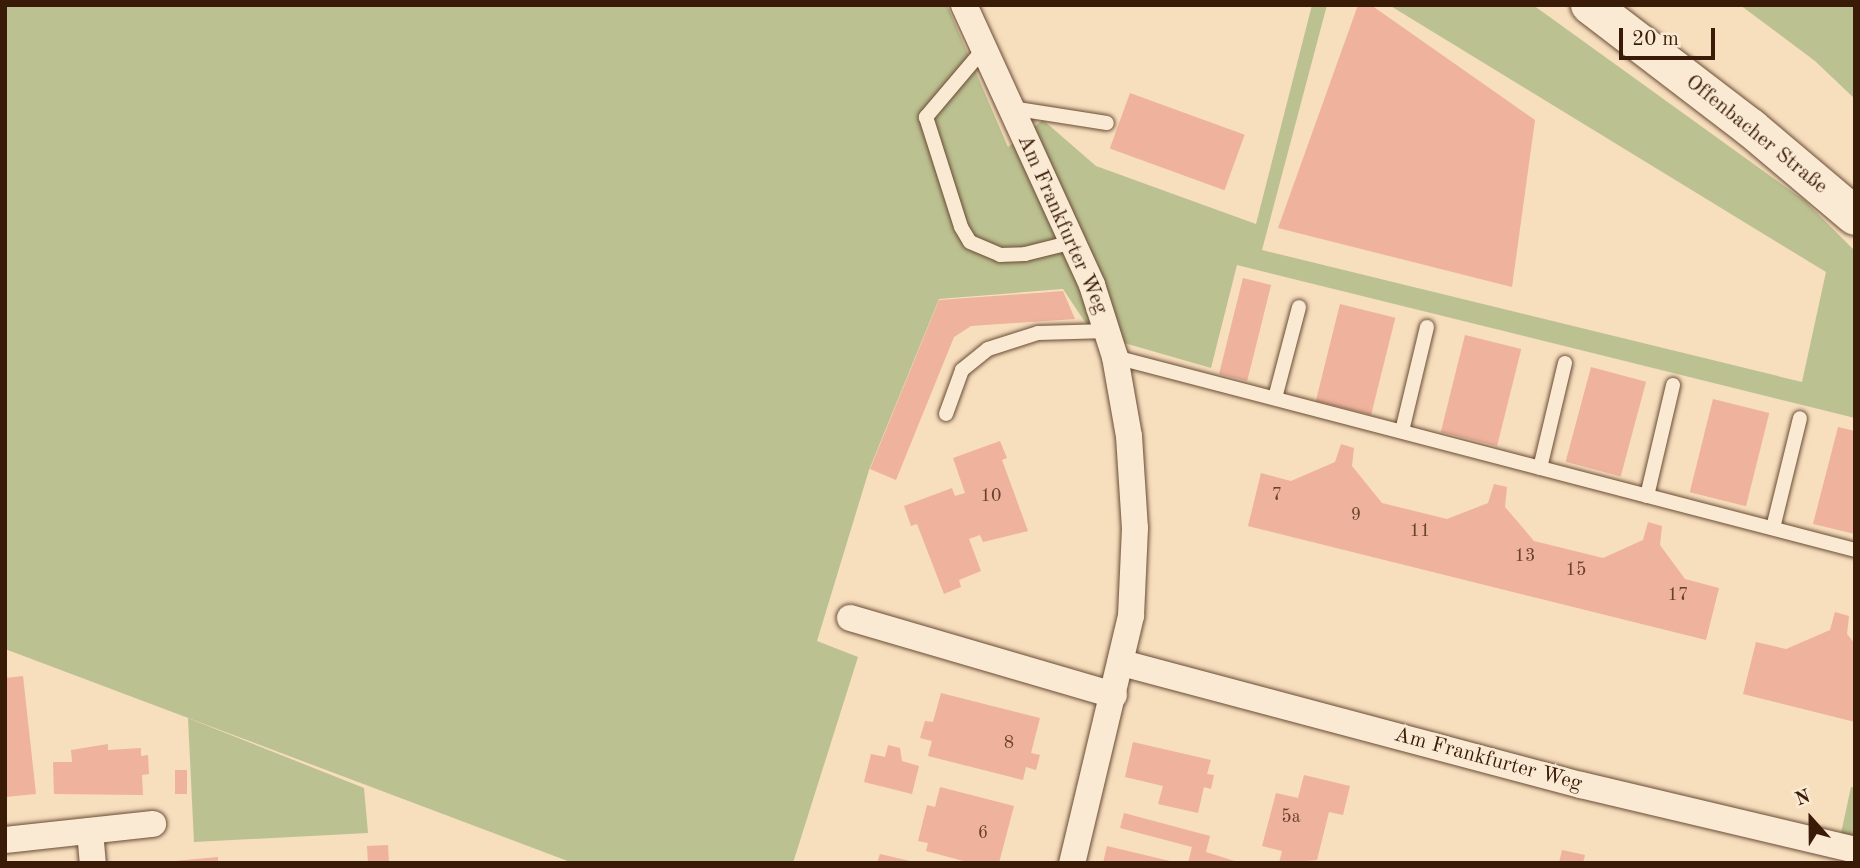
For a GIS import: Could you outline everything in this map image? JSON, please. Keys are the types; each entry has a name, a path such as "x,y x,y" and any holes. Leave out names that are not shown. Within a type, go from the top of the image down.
{"main road":[{"name":"Offenbacher Straße","path":"1590,5 1751,128 1855,216"}],"street":[{"name":"Am Frankfurter Weg","path":"964,5 982,51 1073,242 1108,331 1129,436 1135,528 1131,616 1122,663 1072,863"},
{"path":"850,618 1114,695"},
{"name":"Am Frankfurter Weg","path":"1122,663 1581,785 1855,850"},
{"path":"5,841 153,824"},
{"path":"90,831 93,863"}],"lane":[{"path":"982,51 926,117 961,227 970,242 1000,255 1026,254 1073,242"},
{"path":"1009,108 1107,123"},
{"path":"1275,398 1299,307"},
{"path":"1402,431 1427,327"},
{"path":"946,414 962,370 988,349 1038,333 1108,331"},
{"path":"1115,356 1855,550"},
{"path":"1540,468 1565,363"},
{"path":"1647,496 1673,385"},
{"path":"1773,528 1800,418"}],"green space":[{"path":"5,5 947,5 1008,147 1043,120 1096,166 1256,224 1312,5 1327,5 1262,250 1802,382 1826,272 1389,5 1533,5 1805,201 1855,251 1855,418 1237,265 1211,368 1093,334 1063,289 939,299 869,470 817,641 858,657 793,863 573,863 5,649"},
{"path":"1740,5 1855,5 1855,99 1815,61"},
{"path":"188,718 364,788 368,833 194,842"},
{"path":"1851,787 1855,788 1855,842 1840,838"}],"building":[{"path":"1358,5 1371,5 1535,120 1512,287 1278,228"},
{"path":"1130,93 1245,135 1224,190 1110,148"},
{"path":"1243,278 1271,285 1247,381 1219,374"},
{"path":"1063,291 1075,319 971,326 954,337 896,480 870,469 939,300"},
{"path":"1340,304 1395,318 1371,415 1316,401"},
{"path":"1465,335 1521,349 1497,446 1441,432"},
{"path":"1591,367 1646,382 1621,476 1566,462"},
{"path":"1713,399 1769,413 1746,506 1690,492"},
{"path":"1838,427 1855,431 1855,534 1813,524"},
{"path":"1000,441 1007,458 1002,460 1028,531 983,542 980,535 969,539 981,571 959,580 961,587 944,594 917,524 911,526 904,506 952,488 955,496 965,493 953,458"},
{"path":"1341,444 1354,448 1352,466 1382,503 1447,519 1488,503 1494,484 1507,487 1505,507 1534,541 1603,558 1643,540 1648,522 1662,526 1660,545 1685,579 1719,588 1706,640 1248,526 1261,473 1291,481 1335,462"},
{"path":"1835,612 1849,616 1847,634 1855,644 1855,722 1743,694 1756,642 1786,649 1830,630"},
{"path":"23,676 36,794 5,797 5,678"},
{"path":"941,693 1040,718 1031,753 1040,755 1036,770 1026,767 1023,780 928,756 932,741 920,738 925,721 933,722"},
{"path":"1133,742 1211,760 1207,774 1214,775 1211,789 1204,787 1198,813 1158,804 1163,786 1125,777"},
{"path":"108,744 108,750 141,748 141,756 148,755 149,774 142,775 143,795 54,794 53,762 72,762 71,750"},
{"path":"888,745 900,748 902,761 919,766 912,794 864,782 871,754 885,757"},
{"path":"175,770 187,770 187,794 175,794"},
{"path":"1304,775 1350,786 1343,815 1329,812 1317,860 1279,863 1282,851 1262,846 1276,793 1298,798"},
{"path":"940,787 1014,806 999,863 971,863 926,851 928,843 918,841 927,805 935,807"},
{"path":"1124,813 1210,836 1206,852 1241,863 1188,863 1192,847 1120,828"},
{"path":"388,845 389,863 368,863 367,846"},
{"path":"1107,846 1174,862 1174,863 1103,863"},
{"path":"1562,850 1585,855 1583,863 1559,863"},
{"path":"880,854 914,862 914,863 877,863"},
{"path":"218,857 218,863 174,863 174,861"}]}
